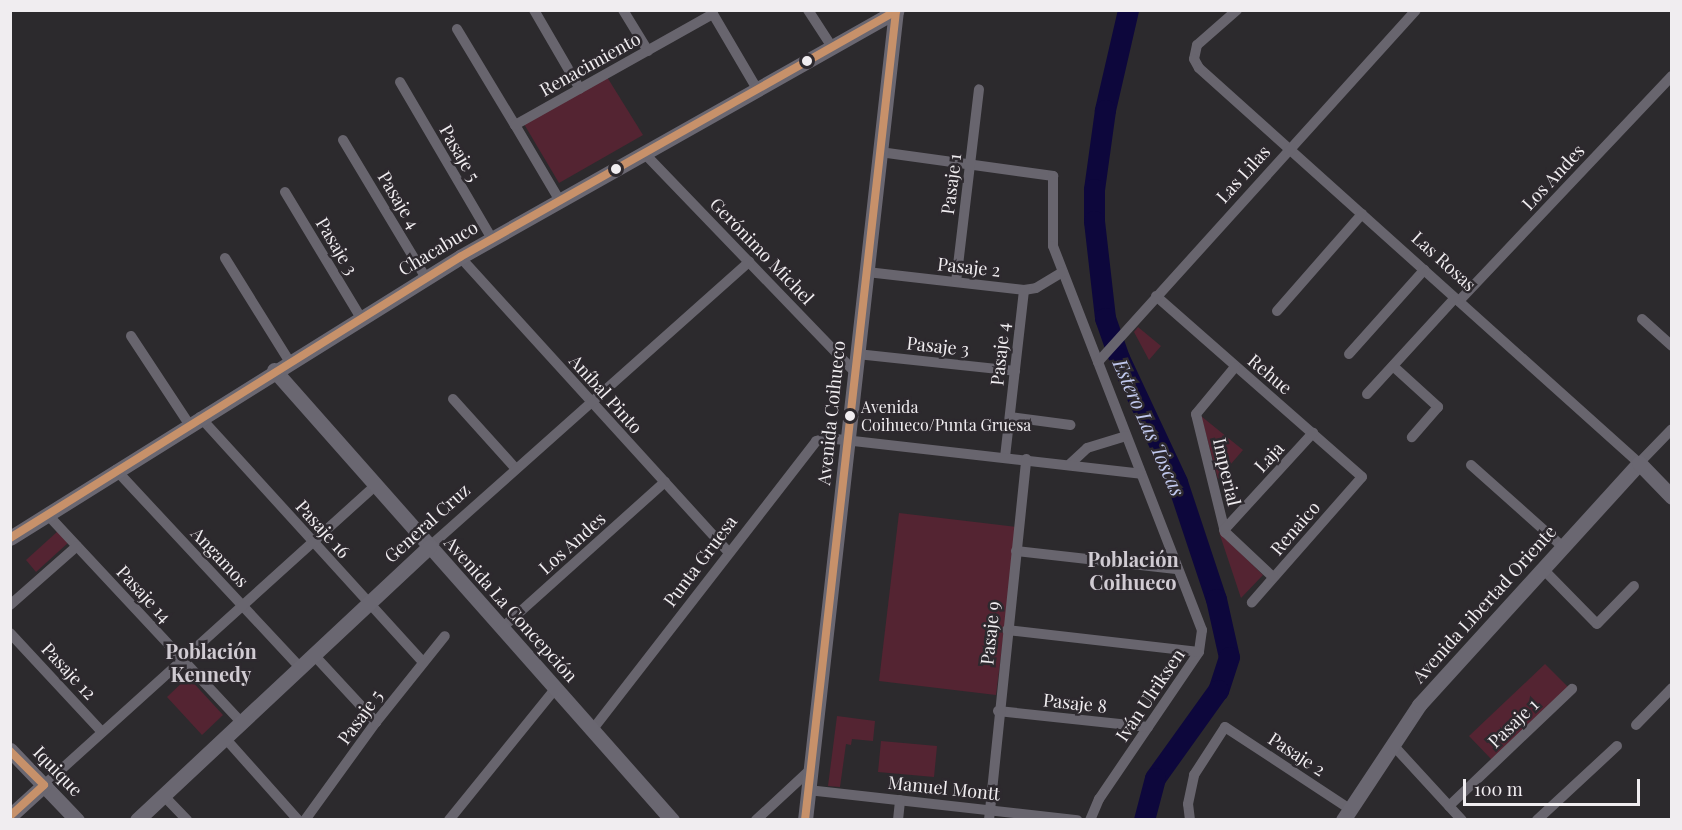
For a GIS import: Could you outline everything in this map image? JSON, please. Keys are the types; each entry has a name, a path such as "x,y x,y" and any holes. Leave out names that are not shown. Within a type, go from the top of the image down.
{"street":[{"path":"534,10 580,88"},
{"path":"623,10 648,51"},
{"path":"808,10 832,47"},
{"name":"Las Rosas","path":"1237,10 1200,42 1193,54 1199,68 1639,463 1671,497"},
{"name":"Las Lilas","path":"1098,362 1288,148 1416,10"},
{"name":"Chacabuco","path":"10,538 274,370 460,257 896,11"},
{"name":"Avenida Coihueco","path":"805,819 896,11"},
{"name":"Renacimiento","path":"515,124 648,51 712,12 757,89"},
{"path":"458,29 560,201"},
{"name":"Los Andes","path":"1367,394 1671,76"},
{"name":"Pasaje 5","path":"400,82 492,239"},
{"name":"Pasaje 1","path":"957,282 979,89"},
{"name":"Pasaje 4","path":"343,140 426,278"},
{"path":"880,152 970,162"},
{"name":"Gerónimo Michel","path":"644,153 855,372"},
{"name":"Iván Ulriksen","path":"970,162 1053,176 1056,185 1051,237 1176,569 1202,630 1199,652 1099,799 1090,819"},
{"name":"Pasaje 3","path":"285,192 361,318"},
{"path":"1277,311 1362,214"},
{"name":"Aníbal Pinto","path":"460,257 728,552"},
{"path":"225,258 289,361"},
{"name":"General Cruz","path":"137,819 429,547 749,262"},
{"path":"1349,354 1424,270"},
{"name":"Pasaje 2","path":"867,272 1024,290 1036,288 1063,272"},
{"name":"Pasaje 4","path":"1005,457 1024,290"},
{"name":"Rehue","path":"1156,296 1362,477"},
{"path":"1642,319 1671,346"},
{"path":"131,336 194,421"},
{"name":"Pasaje 3","path":"857,354 1015,371"},
{"path":"1393,366 1438,407 1412,436"},
{"name":"Imperial","path":"1235,367 1196,414 1224,530 1273,578"},
{"name":"Avenida La Concepción","path":"274,370 672,819"},
{"path":"453,399 516,469"},
{"path":"1010,417 1070,425"},
{"name":"Pasaje 16","path":"194,421 313,542 422,661"},
{"name":"Avenida Libertad Oriente","path":"1347,814 1392,744 1430,692 1671,429"},
{"name":"Laja","path":"1224,530 1313,433"},
{"path":"1070,464 1087,448 1126,436"},
{"name":"Punta Gruesa","path":"593,729 811,444 827,438 1070,464 1141,474"},
{"name":"Pasaje 9","path":"989,815 1026,459"},
{"path":"1471,465 1562,546"},
{"name":"Angamos","path":"116,470 300,667"},
{"name":"Renaico","path":"1252,602 1362,477"},
{"name":"Los Andes","path":"502,628 665,482"},
{"path":"10,816 375,486"},
{"name":"Pasaje 14","path":"47,514 241,722"},
{"path":"10,605 77,546"},
{"path":"1016,551 1176,569"},
{"path":"1542,568 1597,624 1634,586"},
{"path":"1007,630 1199,652"},
{"name":"Pasaje 12","path":"10,633 102,732"},
{"name":"Pasaje 5","path":"305,819 422,661 446,636"},
{"path":"314,654 376,722"},
{"path":"450,819 556,688"},
{"path":"1636,725 1671,688"},
{"name":"Pasaje 1","path":"1449,806 1572,689"},
{"name":"Pasaje 8","path":"998,711 1148,727"},
{"name":"Pasaje 2","path":"1190,819 1188,804 1194,775 1225,727 1347,814"},
{"path":"225,738 298,819"},
{"path":"1392,744 1462,819"},
{"path":"1537,819 1617,746"},
{"name":"Iquique","path":"10,750 76,819"},
{"path":"756,819 811,769"},
{"name":"Manuel Montt","path":"808,790 900,800 989,815 1077,819"},
{"path":"163,795 187,819"},
{"path":"898,819 900,800"}],"shaded area":[{"path":"607,77 643,135 559,183 524,124"},
{"path":"1138,327 1161,346 1149,360 1134,332"},
{"path":"1201,416 1243,450 1218,479"},
{"path":"899,513 1017,527 996,695 879,681"},
{"path":"58,531 69,542 36,572 26,560"},
{"path":"1219,532 1263,575 1241,598"},
{"path":"1545,664 1568,687 1492,760 1469,736"},
{"path":"188,677 223,715 202,735 167,697"},
{"path":"837,716 875,721 873,741 852,739 851,745 846,744 840,787 828,786"},
{"path":"881,741 937,746 934,777 878,772"}],"waterway":[{"name":"Estero Las Toscas","path":"1128,10 1105,110 1094,189 1094,221 1105,318 1119,358 1177,482 1216,599 1229,657 1218,690 1155,778 1144,820"}],"transit line":[{"name":"3","path":"10,538 460,257 896,11"},
{"name":"3","path":"805,820 896,11"},
{"name":"3","path":"10,751 44,785 10,816"}],"place":[{"name":"Avenida Coihueco/Punta Gruesa","path":"850,416"}],"district":[{"name":"Población Coihueco","path":"1133,570"},
{"name":"Población Kennedy","path":"211,662"}]}
